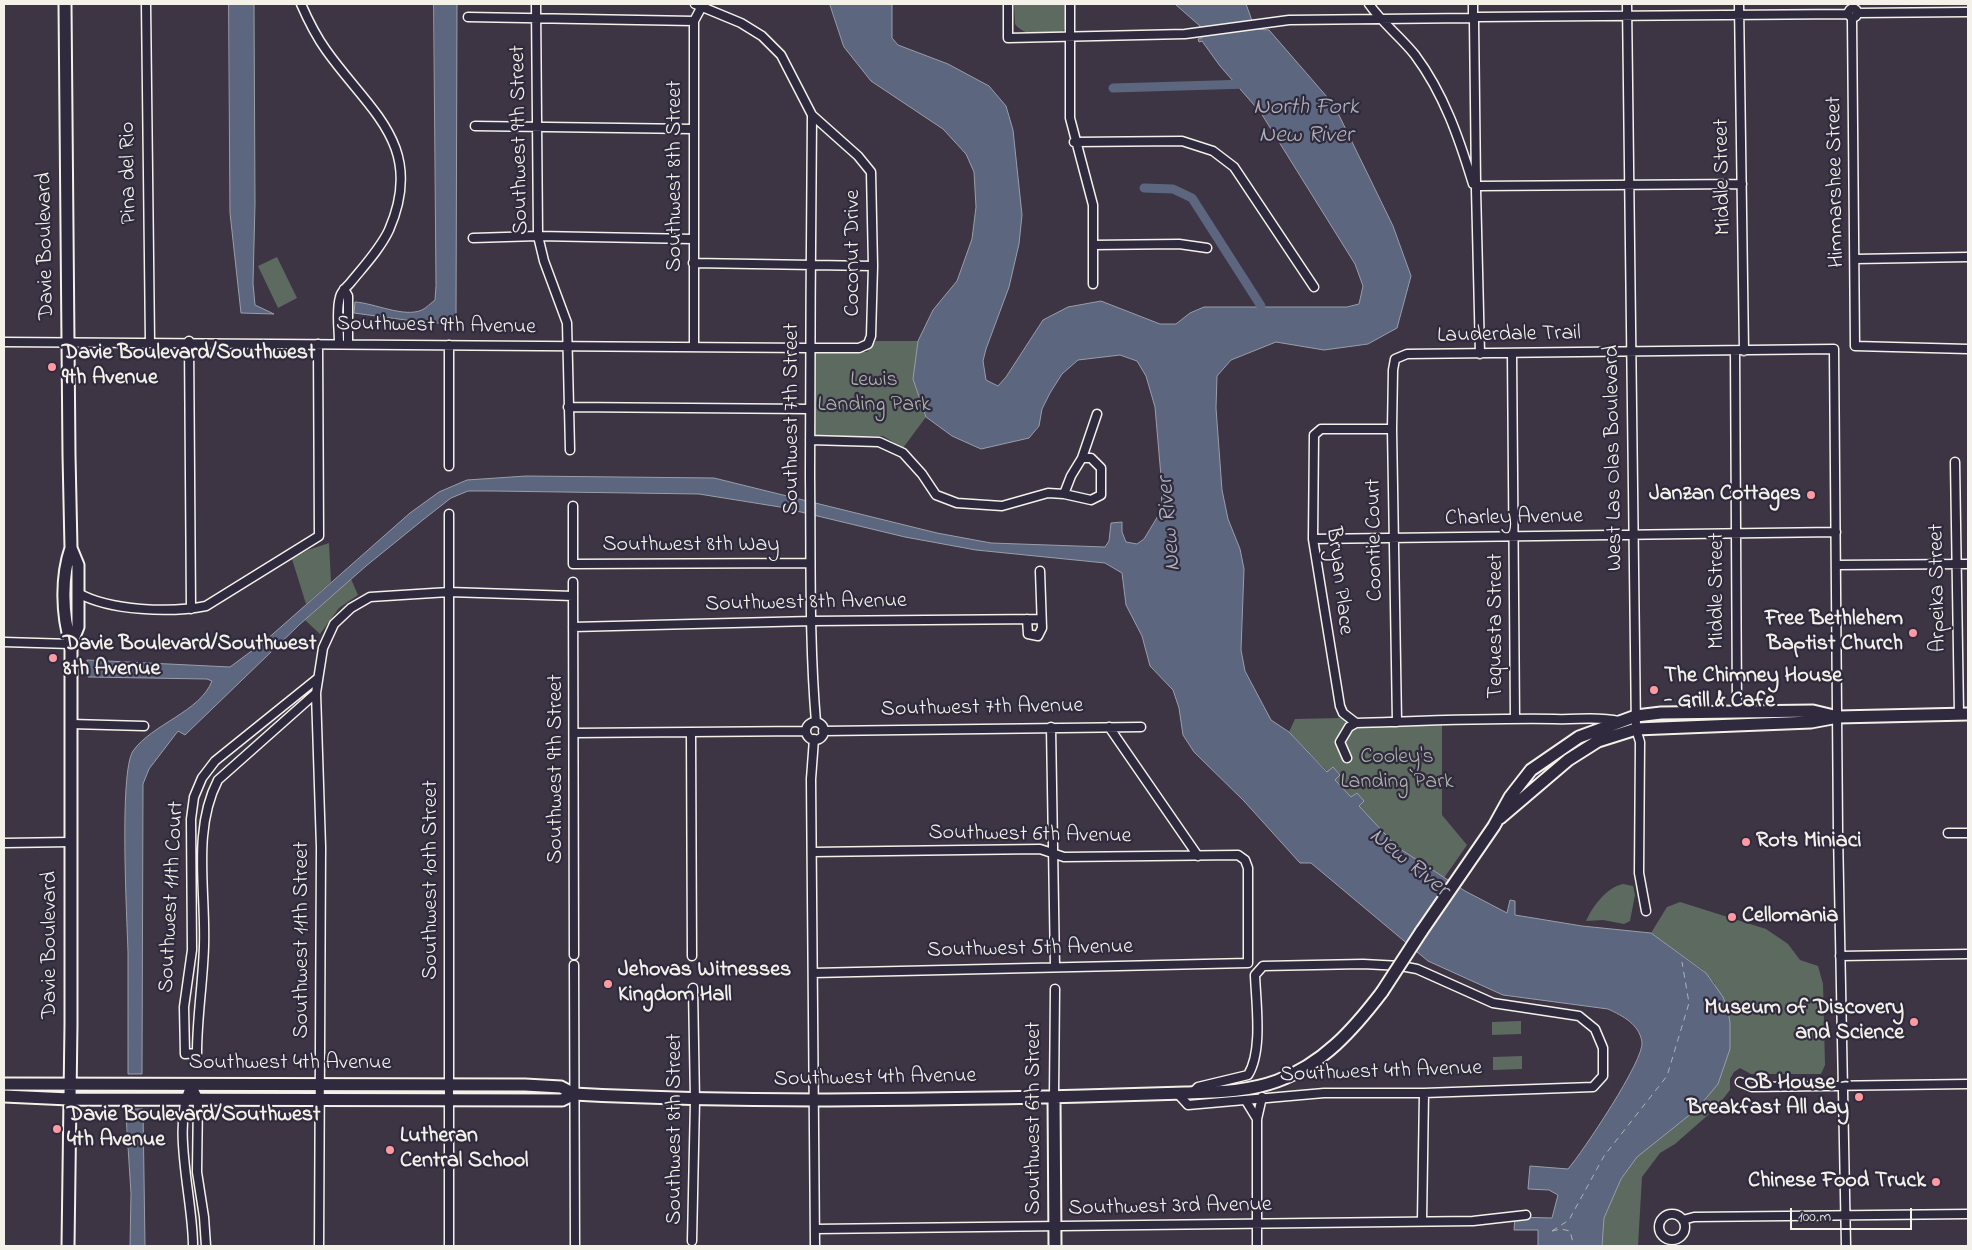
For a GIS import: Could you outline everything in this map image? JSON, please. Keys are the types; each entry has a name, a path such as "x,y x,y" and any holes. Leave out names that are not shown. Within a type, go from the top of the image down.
{"main road":[{"name":"Davie Boulevard","path":"65,4 71,548 65,566 65,626 71,644 72,724 68,1246"},
{"name":"Davie Boulevard","path":"71,548 78,565 78,627 71,644"},
{"name":"Southwest 4th Avenue","path":"4,1084 450,1084 561,1087 574,1094 695,1101 1177,1093 1238,1090 1258,1087 1299,1071 1322,1057 1341,1041 1382,992 1496,823 1510,797 1532,770 1580,737 1636,716 1813,711 1838,717"},
{"path":"1496,823 1512,810 1539,782 1568,760 1598,741 1636,729 1811,722 1838,717 1964,714"},
{"name":"Southwest 4th Avenue","path":"4,1096 69,1099 449,1098 562,1100 574,1094"},
{"name":"Southwest 6th Street","path":"1054,1096 1055,1246"}],"street":[{"name":"Pina del Rio","path":"146,4 150,342"},
{"path":"301,4 312,28 327,52 374,107 388,128 396,147 400,167 400,192 389,231 378,249 344,289 348,296 343,343"},
{"name":"Southwest 9th Street","path":"536,4 538,236 544,261 567,323 570,450"},
{"path":"1008,4 1008,38 1200,32 1256,23 1290,20 1739,16 1852,11 1966,9"},
{"path":"1070,4 1069,111 1074,142 1092,197 1093,284"},
{"path":"1369,4 1380,19 1415,54 1442,98 1456,127 1476,185"},
{"path":"1473,4 1480,354"},
{"name":"West Las Olas Boulevard","path":"1627,4 1636,729 1640,742 1639,872 1646,911"},
{"name":"Middle Street","path":"1739,4 1744,350"},
{"name":"Southwest 8th Street","path":"694,345 694,21 698,6"},
{"name":"Coconut Drive","path":"698,6 741,23 762,36 781,55 812,115 858,156 871,172 873,266 871,336 868,344"},
{"name":"Himmarshee Street","path":"1852,11 1855,346 1968,349"},
{"path":"468,17 536,20 694,21"},
{"name":"Southwest 7th Street","path":"812,115 809,348 810,563 812,681 816,722"},
{"path":"475,126 693,129"},
{"path":"1074,142 1182,141 1213,151 1234,167 1314,287"},
{"path":"1476,185 1628,186 1742,184"},
{"path":"474,238 538,236 693,239"},
{"path":"1093,245 1179,244 1207,248"},
{"path":"1855,259 1968,257"},
{"path":"693,263 810,263 873,266"},
{"name":"Southwest 9th Avenue","path":"4,342 189,341 568,346 694,345 809,348 859,348 868,344"},
{"path":"189,341 191,609"},
{"path":"78,593 100,603 144,608 191,609 219,600 319,536 318,344"},
{"path":"449,344 449,466"},
{"name":"Lauderdale Trail","path":"1395,359 1407,354 1735,351 1834,348 1836,532"},
{"name":"Middle Street","path":"1735,351 1737,712"},
{"name":"Tequesta Street","path":"1512,353 1515,719"},
{"name":"Coontie Court","path":"1395,359 1393,370 1392,429 1397,722"},
{"path":"568,407 809,409"},
{"path":"1064,494 1071,476 1082,458 1097,414"},
{"name":"Bryan Place","path":"1356,723 1343,713 1340,706 1325,624 1313,539 1314,434 1321,429 1392,429"},
{"path":"810,440 879,442 903,453 922,474 936,495 957,503 1002,506 1048,493 1064,494 1091,500 1101,495 1101,468 1091,458 1082,458"},
{"name":"Arpeika Street","path":"1955,462 1956,564 1964,714"},
{"name":"Southwest 8th Way","path":"572,506 573,564 810,563"},
{"name":"Southwest 10th Street","path":"449,514 449,1246"},
{"path":"1836,532 1840,956 1846,1246"},
{"name":"Charley Avenue","path":"1313,539 1836,532"},
{"path":"1836,565 1968,564"},
{"path":"1026,619 1028,634 1035,636 1042,630 1040,619 1040,571"},
{"name":"Southwest 9th Street","path":"573,582 574,955"},
{"path":"316,693 323,648 334,624 350,608 370,597 449,592 573,596"},
{"name":"Southwest 8th Avenue","path":"573,627 812,621 1040,619"},
{"path":"4,642 71,644"},
{"name":"Southwest 11th Court","path":"316,693 218,780 206,808 204,944 197,1018 197,1053 185,1054 184,1007 192,950 191,845 194,797 202,778 215,761 318,678"},
{"name":"Southwest 11th Street","path":"316,693 321,847 318,1098 320,1246"},
{"path":"1347,758 1340,742 1349,727 1356,723 1515,719 1566,720 1600,717 1619,721"},
{"path":"816,722 820,724 823,732 820,738 814,739 809,737 806,731 808,725 816,722"},
{"path":"72,724 144,726"},
{"path":"1050,727 1055,967"},
{"path":"1109,727 1198,856"},
{"name":"Southwest 7th Avenue","path":"823,732 1141,727"},
{"path":"574,733 806,731"},
{"path":"691,732 692,956"},
{"path":"814,739 811,779 815,1246"},
{"path":"1948,833 1968,833"},
{"path":"4,843 71,842"},
{"path":"191,845 204,845"},
{"name":"Southwest 6th Avenue","path":"812,852 1040,849 1064,857 1238,855 1245,860 1248,868 1248,963"},
{"path":"1840,956 1968,954"},
{"name":"Southwest 5th Avenue","path":"813,973 1248,963"},
{"name":"Southwest 4th Avenue","path":"1177,1093 1188,1105 1246,1101 1262,1097 1345,1093 1424,1093 1593,1087 1603,1076 1603,1048 1595,1029 1579,1016 1494,1003 1417,969 1402,966 1349,964 1263,966 1256,975 1256,1053 1252,1068 1248,1075 1198,1087 1193,1092"},
{"path":"574,965 575,1246"},
{"name":"Southwest 8th Street","path":"692,1241 695,1101 693,988"},
{"name":"Southwest 6th Street","path":"1054,989 1054,1096"},
{"path":"1740,1082 1752,1087 1968,1084"},
{"path":"191,1084 185,1098 184,1166 192,1218 193,1246"},
{"path":"191,1084 198,1098 197,1172 204,1217 206,1246"},
{"path":"1422,1222 1424,1093"},
{"path":"1257,1246 1257,1119 1262,1097"},
{"path":"1246,1101 1257,1119"},
{"path":"1681,1236 1673,1240 1665,1238 1658,1227 1661,1219 1668,1214 1677,1214 1683,1220 1685,1228 1681,1236 1681,1246"},
{"path":"1683,1220 1694,1217 1968,1214"},
{"name":"Southwest 3rd Avenue","path":"815,1229 1422,1222 1472,1221 1526,1215"}],"green space":[{"path":"1014,4 1068,4 1067,25 1059,34 1053,36 1039,36 1025,32 1015,24"},
{"path":"277,257 297,298 278,308 258,266"},
{"name":"Lewis Landing Park","path":"876,341 918,341 913,379 926,417 903,448 883,436 814,436 813,352 867,352"},
{"path":"329,543 331,582 306,604 292,559 308,550"},
{"path":"351,579 358,595 339,608 320,634 305,620"},
{"name":"Cooley's Landing Park","path":"1341,718 1351,725 1442,725 1442,815 1467,845 1444,878 1397,847 1359,806 1364,801 1357,793 1351,797 1335,780 1340,774 1333,768 1328,772 1289,732 1295,719"},
{"path":"1623,884 1633,886 1635,895 1630,921 1624,924 1603,920 1586,921 1592,909 1601,898 1611,889"},
{"path":"1680,902 1766,929 1788,944 1800,960 1818,966 1823,984 1825,1065 1821,1074 1751,1074 1740,1068 1734,1072 1730,1079 1730,1090 1716,1108 1675,1144 1660,1153 1642,1177 1638,1246 1602,1246 1604,1218 1621,1179 1636,1157 1697,1109 1715,984 1703,970 1651,933 1667,907"},
{"path":"1521,1021 1521,1034 1492,1035 1492,1022"},
{"path":"1522,1056 1522,1069 1493,1070 1493,1057"}],"water":[{"path":"229,4 254,4 255,204 253,283 255,305 274,314 241,313 230,213"},
{"path":"434,4 457,4 456,323 428,323 354,313 355,302 398,311 415,312 422,310 435,300"},
{"path":"830,4 892,4 892,38 898,45 948,64 989,86 1006,106 1013,130 1022,215 1019,244 1009,287 983,361 986,380 998,386 1006,377 1043,320 1068,307 1101,301 1160,324 1176,324 1190,313 1204,307 1347,307 1359,304 1363,286 1355,264 1261,113 1220,66 1202,41 1199,42 1198,39 1202,38 1200,26 1175,4 1246,4 1255,29 1269,30 1334,105 1393,226 1411,276 1397,328 1368,344 1324,350 1276,342 1231,360 1217,376 1216,408 1222,490 1228,519 1240,549 1244,569 1241,650 1245,671 1271,720 1289,732 1327,772 1333,767 1340,775 1335,780 1351,797 1357,793 1364,801 1359,806 1397,847 1465,891 1507,913 1510,900 1515,901 1515,915 1582,926 1651,933 1706,973 1723,997 1730,1023 1730,1049 1718,1084 1697,1109 1637,1157 1621,1179 1604,1218 1602,1246 1538,1246 1538,1230 1514,1230 1515,1217 1552,1218 1558,1195 1549,1190 1528,1189 1530,1166 1568,1169 1586,1145 1634,1067 1642,1042 1638,1030 1630,1021 1608,1009 1503,995 1428,961 1311,863 1300,863 1244,801 1194,752 1183,735 1179,708 1173,690 1150,666 1142,636 1126,605 1122,573 1105,563 976,550 905,537 780,507 699,494 468,491 451,498 366,566 299,625 185,735 178,731 149,769 143,784 142,1074 128,1074 125,815 129,764 133,751 141,742 187,710 206,692 212,681 207,679 88,677 87,660 230,667 265,641 410,513 439,492 467,480 526,476 714,478 937,533 991,543 1105,547 1109,541 1111,523 1122,522 1122,532 1126,542 1137,544 1144,539 1161,511 1162,488 1155,407 1146,376 1137,361 1120,355 1078,360 1062,374 1050,393 1042,409 1039,426 1029,438 981,449 952,436 926,417 913,379 918,341 933,310 957,281 972,239 976,207 974,172 966,154 943,129 871,81 844,47"},
{"path":"126,1109 143,1109 145,1246 130,1246 131,1194"}],"waterway":[{"path":"1113,88 1248,84"},
{"path":"1144,188 1173,189 1192,198 1261,306"}],"ferry route":[{"path":"1552,1231 1569,1220 1604,1156 1667,1076 1689,1003 1682,962"},
{"path":"1552,1231 1561,1229 1570,1231 1574,1246"}],"place":[{"name":"Davie Boulevard/Southwest 9th Avenue","path":"52,367"},
{"name":"Janzan Cottages","path":"1811,495"},
{"name":"Free Bethlehem Baptist Church","path":"1913,633"},
{"name":"Davie Boulevard/Southwest 8th Avenue","path":"53,658"},
{"name":"The Chimney House - Grill & Cafe","path":"1654,690"},
{"name":"Rots Miniaci","path":"1746,842"},
{"name":"Cellomania","path":"1732,917"},
{"name":"Jehovas Witnesses Kingdom Hall","path":"608,984"},
{"name":"Museum of Discovery and Science","path":"1914,1022"},
{"name":"OB House - Breakfast All day","path":"1859,1097"},
{"name":"Davie Boulevard/Southwest 4th Avenue","path":"57,1129"},
{"name":"Lutheran Central School","path":"390,1150"},
{"name":"Chinese Food Truck","path":"1936,1182"}],"water label":[{"name":"North Fork New River","path":"1306,123"},
{"name":"New River","path":"1171,524"},
{"name":"New River","path":"1408,864"}]}
